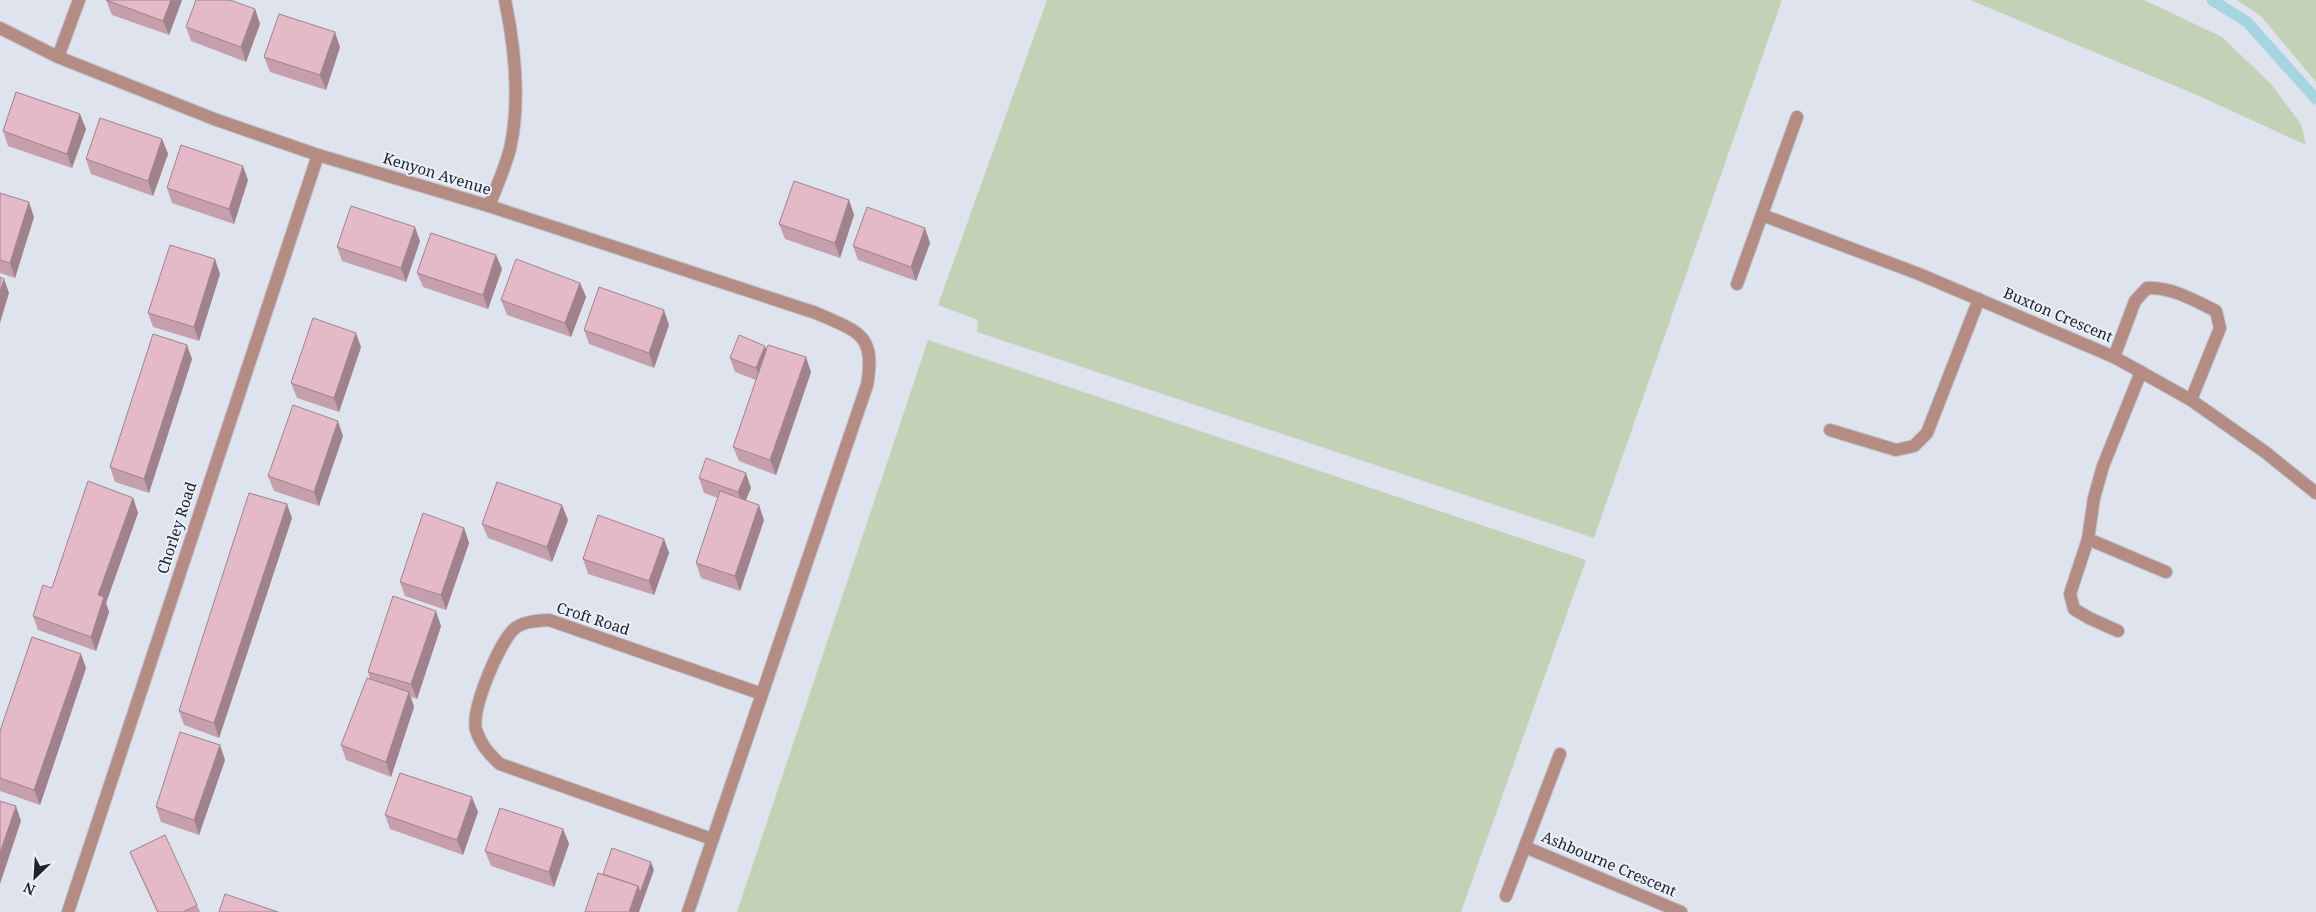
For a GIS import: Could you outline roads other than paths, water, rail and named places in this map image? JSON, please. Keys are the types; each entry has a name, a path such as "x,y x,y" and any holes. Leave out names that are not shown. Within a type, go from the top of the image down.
{"street":[{"path":"58,57 79,0"},
{"path":"489,206 510,149 514,116 516,81 512,33 505,0"},
{"name":"Kenyon Avenue","path":"0,28 58,57 214,119 318,155 489,206 816,312 847,327 866,342 870,355 867,386 762,694"},
{"path":"1737,284 1797,117"},
{"name":"Chorley Road","path":"68,912 318,155"},
{"name":"Buxton Crescent","path":"1762,214 1842,243 1979,298 2114,357 2191,400 2265,452 2316,493"},
{"path":"2114,357 2135,300 2147,288 2163,288 2197,301 2216,311 2220,328 2191,400"},
{"path":"1830,430 1896,450 1914,446 1927,433 1979,298"},
{"path":"2118,631 2074,609 2070,594 2088,540 2094,498 2103,466 2141,372"},
{"path":"2088,540 2166,572"},
{"name":"Croft Road","path":"712,839 500,764 485,750 476,728 478,702 498,652 514,629 531,622 549,620 762,694"},
{"path":"688,912 762,694"},
{"path":"1506,896 1560,754"},
{"name":"Ashbourne Crescent","path":"1525,846 1681,912"}],"waterway":[{"path":"2212,0 2247,22 2316,99"}]}
